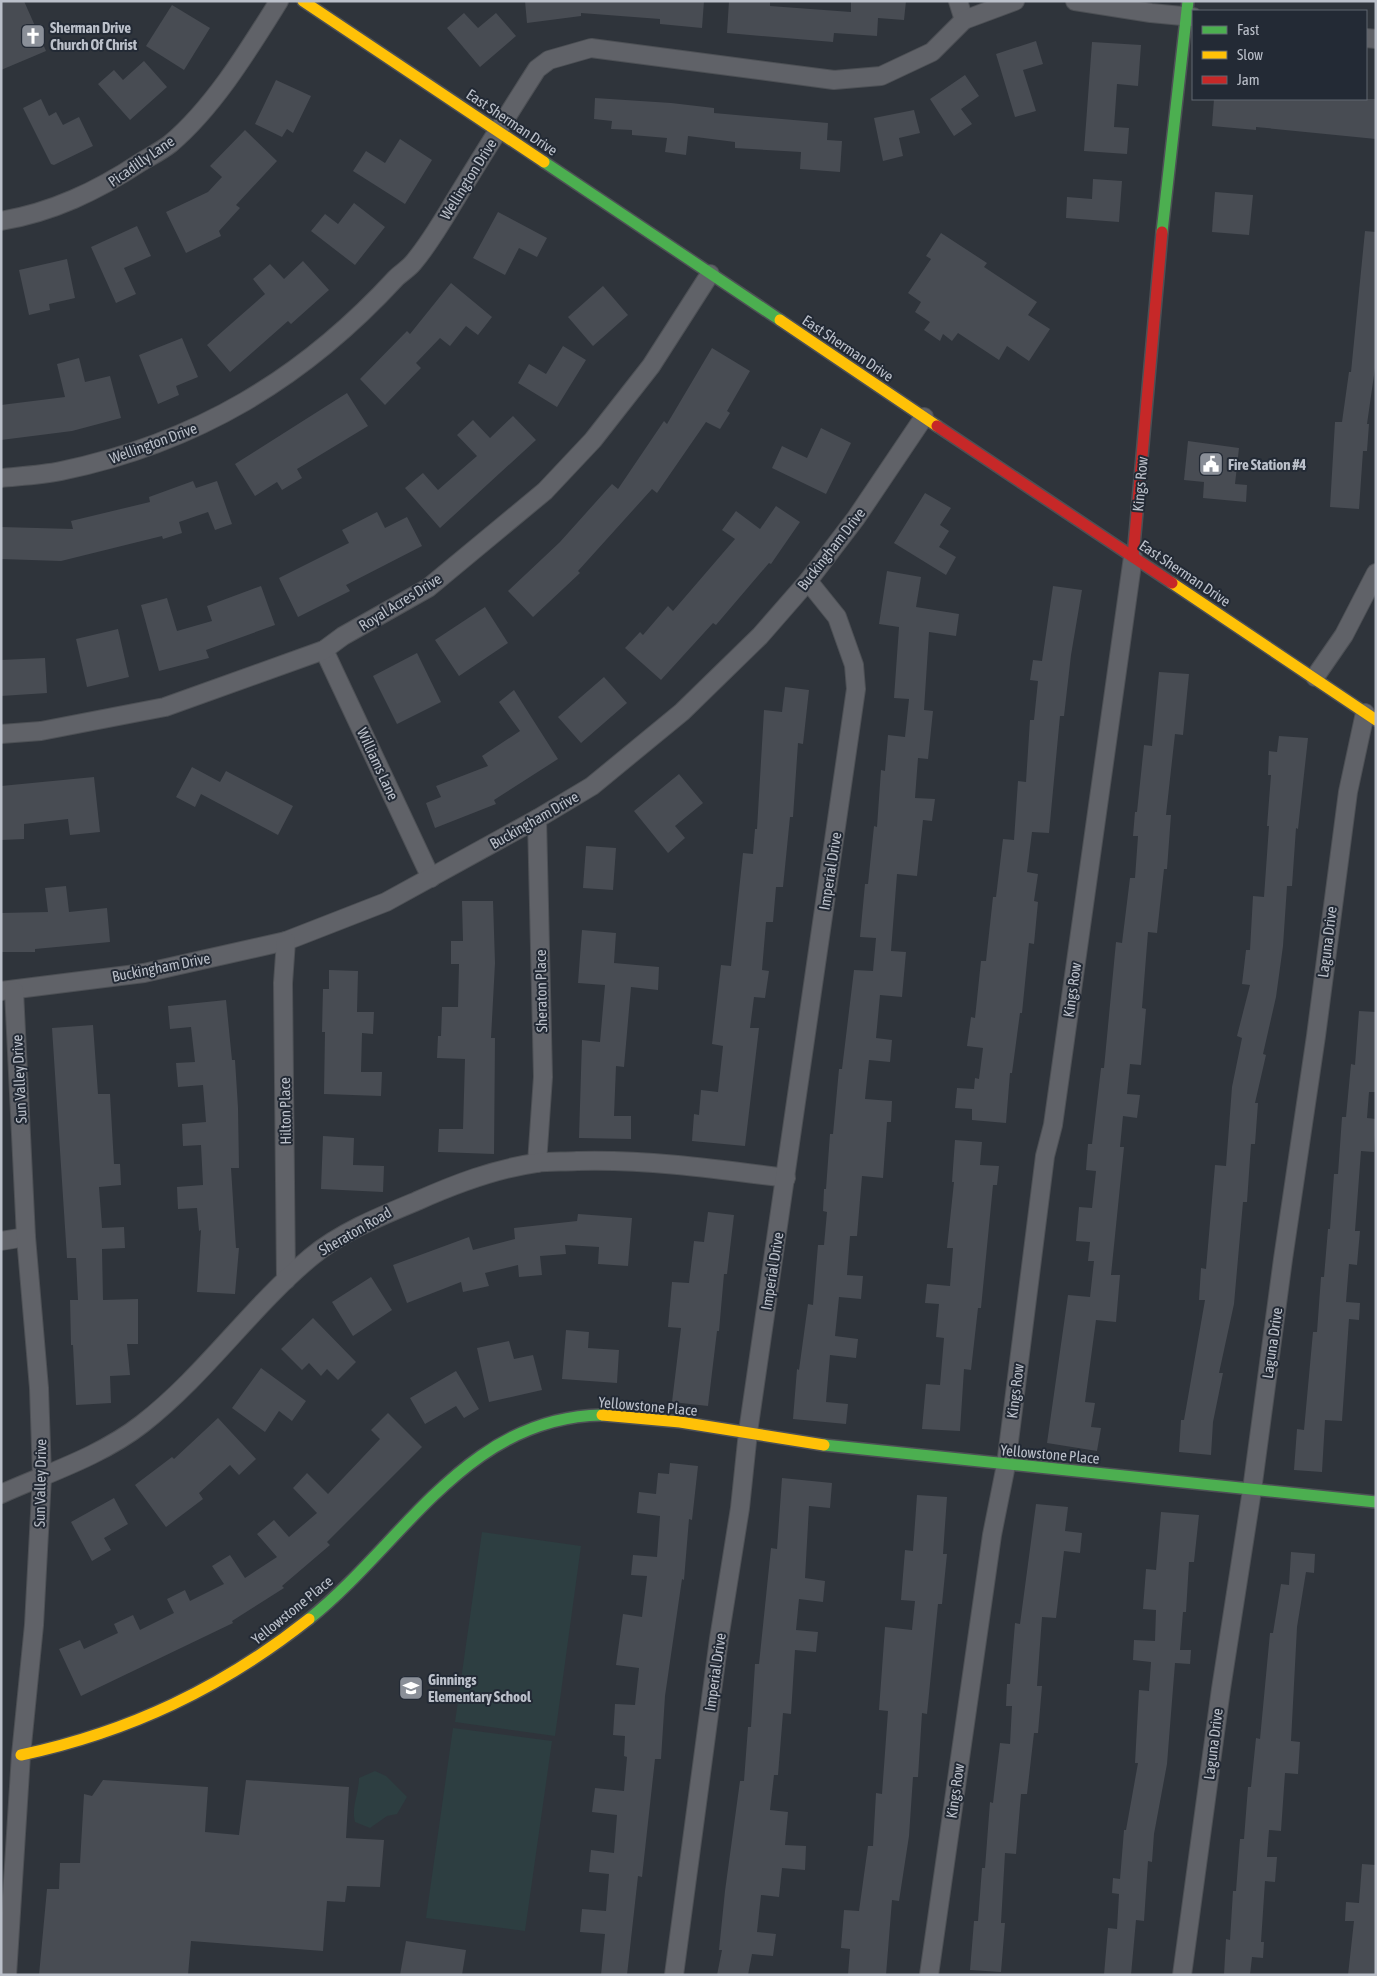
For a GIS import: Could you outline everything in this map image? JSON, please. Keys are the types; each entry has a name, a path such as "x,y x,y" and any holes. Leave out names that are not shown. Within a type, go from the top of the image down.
{"street":[{"name":"Picadilly Lane","path":"1,221 41,211 106,186 170,144 208,104 253,44 279,1"},
{"name":"East Sherman Drive","path":"303,1 1315,677 1370,716"},
{"path":"958,1 964,20"},
{"name":"Wellington Drive","path":"1,478 59,472 122,457 172,438 224,415 272,386 316,355 381,296 412,264 439,226 537,69 549,60 591,48 834,80 861,79 881,76 932,52 964,20 1015,1"},
{"path":"1075,1 1151,14 1189,11"},
{"name":"Kings Row","path":"929,1975 992,1535 1006,1465 1045,1156 1053,1125 1133,557 1165,194 1189,11"},
{"name":"Royal Acres Drive","path":"1,734 41,730 165,707 324,650 343,636 428,588 545,491 593,440 651,366 710,274"},
{"name":"Buckingham Drive","path":"8,991 144,973 286,942 386,902 537,819 592,786 682,712 760,636 808,581 856,518 924,417"},
{"path":"1315,677 1344,635 1376,573"},
{"name":"Imperial Drive","path":"674,1975 719,1639 740,1508 748,1432 856,689 854,665 837,617 808,581"},
{"name":"Williams Lane","path":"324,650 431,878"},
{"name":"Laguna Drive","path":"1182,1975 1221,1689 1252,1490 1283,1259 1316,1036 1348,792 1370,716"},
{"name":"Sheraton Place","path":"537,819 543,1077 537,1163"},
{"name":"Hilton Place","path":"286,942 283,993 286,1280"},
{"name":"Sun Valley Drive","path":"7,1975 22,1755 34,1625 42,1476 39,1388 8,991"},
{"name":"Sheraton Road","path":"1,1494 88,1456 141,1425 198,1374 286,1280 329,1244 393,1209 480,1176 537,1163 607,1160 702,1167 786,1178"},
{"path":"1,1240 26,1237"},
{"name":"Yellowstone Place","path":"22,1755 52,1750 139,1720 207,1688 264,1653 311,1618 357,1577 400,1533 419,1510 478,1455 508,1438 556,1422 600,1415 653,1418 824,1445 1376,1502"}],"shaded area":[{"path":"482,1532 581,1546 555,1736 455,1722"},
{"path":"453,1728 552,1741 525,1931 426,1918"},
{"path":"375,1771 386,1776 407,1797 397,1814 387,1816 370,1828 355,1822 354,1811 359,1778"}],"building":[{"name":"Sherman Drive Church Of Christ","path":"1,1 24,1 46,51 1,70"},
{"path":"525,1 704,1 702,28 660,24 660,19 581,13 581,16 527,23"},
{"path":"729,1 770,1 770,6 851,12 851,1 906,1 904,20 878,18 877,36 834,33 833,42 727,33"},
{"path":"172,5 210,28 184,70 146,46"},
{"path":"464,13 478,28 496,13 516,36 480,67 447,28"},
{"path":"1036,41 1043,64 1023,70 1036,111 1015,117 996,54"},
{"path":"1092,42 1141,45 1138,86 1117,84 1114,127 1129,128 1127,154 1084,151"},
{"path":"144,61 167,87 130,120 98,84 114,70 123,80"},
{"path":"965,75 979,96 961,109 972,124 954,136 930,99"},
{"path":"276,80 311,96 293,133 287,129 282,137 255,124"},
{"path":"595,98 671,103 714,108 714,113 828,123 827,140 842,141 840,172 800,169 801,152 735,148 735,142 688,136 686,155 665,152 667,138 632,135 632,130 611,129 612,121 594,119"},
{"path":"41,99 49,116 56,112 63,125 79,117 93,146 54,165 51,164 23,108"},
{"path":"1376,99 1376,139 1256,127 1256,130 1212,126 1214,100"},
{"path":"914,110 920,133 899,138 903,156 883,161 874,118"},
{"path":"245,130 277,161 236,205 240,208 219,231 221,236 186,253 166,212 208,192 222,177 210,166"},
{"path":"400,139 432,160 405,204 353,171 366,151 385,163"},
{"path":"1093,179 1122,181 1119,222 1066,218 1067,197 1092,199"},
{"path":"1215,192 1253,195 1249,235 1212,232"},
{"path":"354,203 385,227 355,265 311,231 325,214 338,224"},
{"path":"498,212 547,238 537,257 519,248 505,275 473,258"},
{"path":"137,226 151,256 124,268 136,294 116,303 91,247"},
{"path":"1365,231 1376,232 1376,361 1367,424 1369,424 1367,451 1363,451 1359,509 1330,507 1335,422 1342,422 1349,372 1351,372"},
{"path":"941,233 987,263 984,267 1037,302 1028,315 1050,329 1029,361 1007,346 999,360 958,333 952,341 943,334 940,341 924,330 930,322 915,312 921,302 908,293 931,259 926,256"},
{"path":"67,259 75,298 49,304 50,310 29,315 19,270"},
{"path":"303,261 329,290 291,324 288,321 230,372 207,345 265,294 253,279 270,264 284,279"},
{"path":"451,283 492,317 478,335 466,326 450,346 440,338 416,363 421,368 385,405 360,379 407,331 410,334"},
{"path":"603,286 628,315 593,346 568,317"},
{"path":"182,338 198,377 176,386 179,395 158,404 139,355"},
{"path":"563,346 586,360 557,407 518,383 529,364 546,374"},
{"path":"712,348 750,371 727,411 730,413 720,429 706,422 657,493 652,489 578,571 580,573 533,617 508,591 560,542 612,484 618,489 664,421 667,424"},
{"path":"79,358 85,382 110,376 121,418 72,431 1,440 1,405 65,397 57,364"},
{"path":"347,393 368,426 297,469 302,478 282,490 277,482 255,496 235,464"},
{"path":"513,416 536,440 440,528 405,488 423,473 438,490 477,456 457,435 473,420 490,438"},
{"path":"821,428 851,443 826,494 772,468 782,446 807,458"},
{"name":"Fire Station #4","path":"1188,441 1239,448 1235,484 1247,485 1246,502 1203,498 1204,482 1184,480"},
{"path":"193,481 196,488 217,481 232,524 215,530 208,512 179,522 182,533 163,539 162,536 61,561 1,559 1,527 73,529 71,521 150,502 149,497"},
{"path":"925,493 951,508 940,525 949,531 939,547 956,557 946,575 894,543"},
{"path":"776,506 800,522 771,564 769,563 716,625 713,623 661,680 625,648 640,632 643,635 668,606 673,611 735,539 722,530 736,511 760,529"},
{"path":"377,512 385,528 407,517 422,546 346,585 350,591 298,617 279,578 349,543 342,530"},
{"path":"887,571 921,577 916,607 959,614 956,636 929,632 924,710 933,711 928,759 918,758 915,798 935,799 932,821 923,820 917,876 897,874 891,951 906,952 902,997 880,995 876,1038 892,1040 890,1062 869,1060 865,1099 892,1101 891,1122 887,1122 883,1178 862,1176 857,1236 850,1236 847,1275 863,1276 861,1299 839,1297 835,1336 858,1339 856,1358 830,1355 826,1402 848,1404 846,1424 793,1419 797,1369 799,1370 808,1304 813,1305 818,1245 824,1245 827,1212 823,1211 824,1189 826,1189 830,1134 833,1134 839,1069 842,1069 854,970 873,971 876,938 860,937 865,884 868,884 874,826 877,827 881,770 885,771 888,735 905,737 909,699 894,698 899,627 879,624"},
{"path":"261,586 275,625 206,650 209,658 159,671 141,605 167,598 177,631 212,621 207,606"},
{"path":"1053,586 1082,590 1071,655 1064,716 1060,716 1049,833 1032,832 1027,872 1038,874 1034,901 1038,902 1034,944 1029,943 1022,1013 1020,1013 1012,1073 1010,1073 1006,1123 972,1120 972,1109 955,1108 957,1088 974,1089 975,1078 979,1079 983,1048 967,1046 971,1017 975,1018 981,961 986,961 993,897 996,897 1003,839 1014,840 1018,781 1026,782 1030,720 1034,720 1038,681 1030,680 1033,660 1042,661"},
{"path":"485,607 508,643 459,676 435,640"},
{"path":"118,629 129,677 87,687 76,639"},
{"path":"417,653 441,702 397,724 373,676"},
{"path":"45,658 47,693 1,696 1,660"},
{"path":"1159,672 1189,674 1183,735 1175,734 1166,815 1171,815 1167,869 1164,869 1157,933 1148,932 1142,1008 1146,1009 1141,1065 1130,1064 1127,1094 1140,1095 1137,1118 1123,1116 1120,1147 1124,1147 1111,1275 1120,1275 1116,1322 1096,1320 1085,1402 1095,1403 1091,1427 1101,1428 1097,1451 1047,1443 1068,1295 1090,1297 1094,1261 1088,1261 1090,1242 1076,1241 1079,1207 1092,1208 1096,1171 1086,1170 1088,1144 1092,1144 1101,1068 1104,1068 1116,942 1122,943 1130,878 1135,878 1138,836 1133,836 1135,812 1137,812 1144,745 1152,746"},
{"path":"604,677 627,703 581,743 558,717"},
{"path":"785,687 809,690 803,744 798,743 793,817 790,817 783,887 776,887 773,922 766,922 762,970 769,971 765,998 754,997 750,1028 759,1028 745,1146 692,1141 694,1114 699,1115 701,1090 718,1092 723,1046 712,1044 721,965 731,966 743,853 753,854 755,829 757,829 764,710 782,712"},
{"path":"514,690 558,759 494,800 496,804 435,828 426,803 441,797 436,786 488,766 482,756 520,731 499,702"},
{"path":"1279,736 1308,738 1298,829 1296,828 1292,886 1287,886 1283,946 1276,997 1263,1054 1266,1055 1255,1103 1258,1103 1255,1144 1251,1144 1247,1202 1243,1202 1234,1304 1219,1373 1223,1373 1213,1422 1211,1455 1179,1452 1181,1420 1184,1420 1205,1300 1199,1300 1201,1268 1206,1269 1215,1165 1226,1166 1232,1087 1242,1038 1237,1036 1250,985 1242,984 1246,950 1250,950 1253,896 1264,897 1271,775 1268,775 1269,751 1277,752"},
{"path":"192,767 220,782 226,771 293,806 278,835 201,794 195,807 176,797"},
{"path":"679,774 703,803 675,826 685,838 668,853 634,811"},
{"path":"94,777 100,832 70,835 68,819 24,824 24,839 1,840 1,786"},
{"path":"586,846 616,848 613,890 583,888"},
{"path":"66,886 69,912 107,908 110,942 35,949 35,952 1,952 1,913 48,912 45,888"},
{"path":"462,901 493,901 495,963 491,1038 495,1038 494,1154 438,1152 439,1129 463,1129 465,1059 437,1058 438,1036 441,1036 442,1007 458,1007 459,964 451,964 451,941 463,941"},
{"path":"582,930 616,933 614,963 659,967 658,990 631,987 624,1067 616,1066 614,1116 631,1116 631,1139 579,1138 582,1040 600,1042 605,985 578,983"},
{"path":"329,970 358,971 357,1012 374,1012 373,1034 362,1033 361,1072 382,1072 381,1096 324,1094 325,1032 322,1032 323,989 329,989"},
{"path":"226,1000 232,1060 235,1060 238,1108 239,1168 231,1168 236,1248 239,1248 235,1294 197,1292 201,1230 199,1231 197,1208 178,1209 177,1187 203,1185 201,1145 183,1146 182,1124 206,1122 203,1085 178,1087 176,1063 195,1062 191,1027 170,1029 168,1006"},
{"path":"1359,1011 1376,1012 1376,1092 1369,1092 1367,1118 1376,1119 1374,1152 1361,1151 1355,1231 1360,1231 1357,1265 1349,1264 1346,1302 1360,1303 1359,1320 1349,1319 1342,1421 1325,1420 1322,1472 1294,1470 1297,1429 1304,1430 1313,1332 1317,1332 1321,1277 1324,1277 1328,1229 1330,1229 1334,1174 1338,1174 1342,1117 1346,1117 1351,1064 1355,1065"},
{"path":"93,1025 98,1094 110,1094 114,1164 120,1164 121,1185 99,1187 102,1228 124,1227 125,1248 102,1249 103,1300 138,1299 138,1344 127,1344 130,1375 110,1376 111,1403 76,1405 73,1345 71,1345 70,1300 78,1300 76,1258 67,1258 52,1028"},
{"path":"323,1136 354,1138 353,1165 384,1166 383,1192 321,1189"},
{"path":"955,1140 982,1142 980,1165 999,1166 997,1185 993,1185 981,1308 978,1308 971,1370 964,1369 960,1431 922,1429 926,1384 940,1385 944,1338 936,1337 939,1304 925,1303 927,1284 950,1286 953,1248 947,1248 954,1182 952,1182"},
{"path":"708,1212 734,1215 727,1274 724,1274 719,1331 717,1331 708,1406 672,1402 681,1328 668,1327 672,1282 689,1283 694,1241 704,1242"},
{"path":"578,1214 632,1218 628,1266 598,1264 599,1247 565,1245 566,1254 540,1256 542,1275 519,1277 518,1265 485,1273 489,1286 463,1292 461,1282 407,1303 393,1265 469,1237 473,1250 515,1239 514,1228 577,1221"},
{"path":"371,1277 392,1310 353,1336 332,1302"},
{"path":"313,1318 356,1362 338,1380 327,1369 321,1376 309,1363 302,1370 281,1349"},
{"path":"566,1330 589,1332 588,1348 619,1350 617,1383 562,1379"},
{"path":"509,1341 514,1359 533,1355 542,1390 489,1402 477,1348"},
{"path":"261,1368 306,1401 292,1421 279,1411 265,1432 232,1408"},
{"path":"456,1371 479,1409 464,1418 456,1406 425,1424 410,1398"},
{"path":"388,1413 422,1447 327,1542 330,1545 282,1586 284,1588 232,1621 233,1623 81,1696 59,1649 80,1640 84,1649 118,1633 114,1624 133,1615 140,1630 174,1613 167,1599 185,1590 190,1601 224,1584 212,1566 230,1555 245,1578 277,1557 257,1534 274,1520 289,1537 317,1513 293,1488 307,1473 328,1494 380,1439 371,1430"},
{"path":"218,1418 256,1459 239,1475 230,1465 199,1493 203,1499 166,1527 135,1485 172,1457 174,1459"},
{"path":"670,1463 698,1466 692,1520 689,1519 684,1580 682,1579 665,1696 661,1759 655,1759 642,1877 638,1876 627,1975 601,1975 605,1934 580,1932 582,1909 606,1911 609,1874 589,1872 591,1850 614,1853 617,1815 592,1812 595,1788 624,1791 627,1757 624,1756 625,1736 613,1735 615,1704 635,1705 639,1668 616,1665 623,1614 642,1617 647,1576 631,1575 633,1555 657,1557 660,1516 637,1513 639,1492 656,1494 658,1473 669,1474"},
{"path":"782,1478 832,1483 830,1508 809,1506 805,1578 825,1581 823,1602 799,1599 796,1630 818,1632 816,1652 795,1650 791,1714 783,1713 778,1775 774,1775 770,1810 788,1812 785,1845 806,1846 805,1870 782,1868 779,1897 761,1895 757,1932 776,1934 773,1956 752,1954 748,1975 717,1975 722,1950 719,1950 725,1891 740,1781 744,1781 748,1727 751,1727 755,1664 759,1664 771,1548 777,1549"},
{"path":"917,1495 947,1497 943,1554 947,1554 942,1604 938,1604 927,1714 922,1713 918,1777 913,1777 909,1836 899,1901 892,1900 886,1975 848,1975 850,1949 841,1948 844,1910 859,1911 868,1846 873,1846 876,1793 882,1794 888,1711 879,1710 885,1627 912,1630 915,1601 901,1600 905,1550 913,1551"},
{"path":"114,1498 128,1524 104,1538 111,1550 92,1561 71,1522"},
{"path":"1036,1504 1068,1507 1065,1531 1082,1533 1080,1553 1064,1551 1056,1618 1042,1617 1037,1686 1042,1686 1038,1733 1034,1733 1027,1794 1021,1794 1016,1854 1005,1853 1001,1923 1005,1923 1001,1972 970,1970 974,1921 978,1921 982,1868 985,1868 990,1802 993,1803 1000,1743 1010,1744 1012,1706 1006,1706 1007,1684 1010,1684 1015,1623 1020,1624"},
{"path":"1161,1512 1199,1515 1194,1562 1189,1562 1186,1612 1183,1612 1180,1650 1191,1650 1190,1664 1175,1663 1167,1764 1154,1834 1152,1862 1148,1861 1144,1921 1136,1920 1131,1975 1104,1975 1108,1928 1117,1929 1119,1894 1112,1893 1113,1878 1120,1879 1124,1830 1126,1830 1138,1763 1135,1763 1139,1690 1149,1691 1151,1662 1133,1660 1134,1640 1155,1641 1156,1610 1143,1609 1146,1569 1156,1570"},
{"path":"1291,1552 1315,1554 1314,1573 1306,1572 1297,1627 1291,1741 1300,1742 1298,1774 1285,1773 1281,1831 1269,1830 1267,1857 1277,1857 1275,1882 1265,1881 1261,1942 1264,1942 1263,1958 1252,1957 1250,1975 1224,1975 1226,1939 1230,1940 1233,1891 1236,1891 1240,1839 1244,1839 1248,1787 1251,1787 1256,1738 1260,1739 1270,1633 1273,1633 1281,1584 1289,1585"},
{"path":"103,1780 208,1787 205,1832 239,1835 246,1780 349,1787 346,1838 384,1840 380,1887 347,1886 345,1902 327,1901 323,1951 191,1941 188,1975 39,1975 47,1889 59,1889 60,1863 80,1863 84,1794 92,1796"},
{"path":"1362,1864 1376,1865 1376,1975 1348,1975 1354,1921 1345,1921 1346,1902 1359,1903"},
{"path":"406,1941 466,1950 462,1975 400,1975"}],"traffic: fast":[{"path":"1162,232 1188,1"},
{"path":"544,162 780,320"},
{"path":"309,1619 343,1588 440,1489 475,1460 512,1437 554,1421 602,1415"},
{"path":"824,1445 1376,1502"}],"traffic: slow":[{"path":"303,1 544,162"},
{"path":"780,320 937,426"},
{"path":"1172,583 1376,720"},
{"path":"602,1415 680,1422 824,1445"},
{"path":"21,1755 99,1734 173,1704 242,1666 276,1644 309,1619"}],"traffic: jam":[{"path":"1133,557 1162,232"},
{"path":"937,426 1172,583"}],"place":[{"name":"Sherman Drive Church Of Christ","path":"33,36"},
{"name":"Fire Station #4","path":"1211,464"},
{"name":"Ginnings Elementary School","path":"411,1688"}]}
